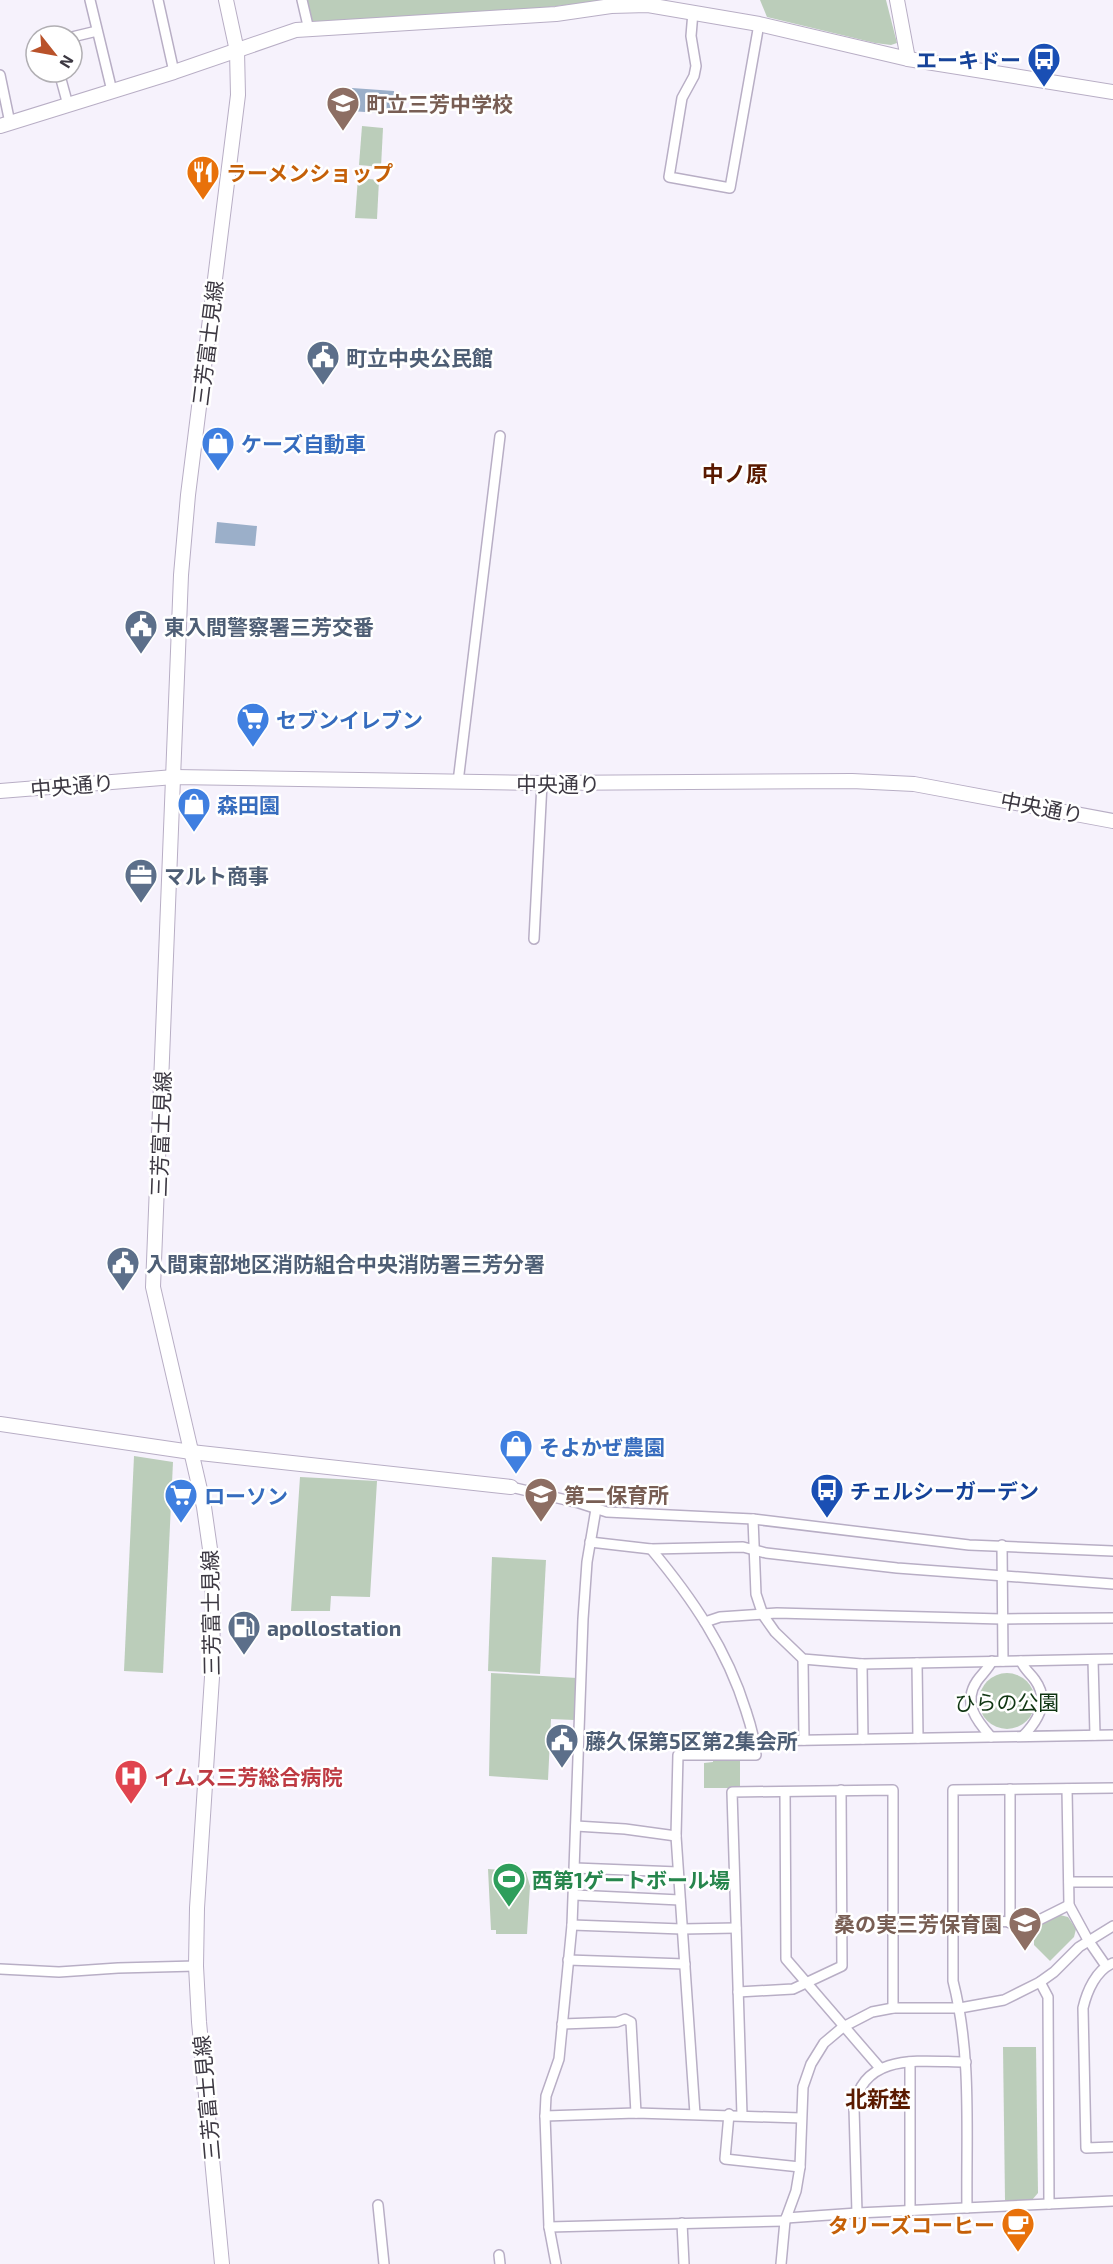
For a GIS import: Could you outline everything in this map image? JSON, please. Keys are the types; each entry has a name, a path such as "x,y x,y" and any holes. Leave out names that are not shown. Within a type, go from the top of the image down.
{"street":[{"path":"90,0 112,92"},
{"path":"158,0 174,72"},
{"name":"三芳富士見線","path":"222,2264 199,2022 196,1966 197,1908 212,1687 211,1556 204,1507 153,1287 181,574 188,495 238,95 237,51 226,0"},
{"path":"302,0 309,30"},
{"path":"897,0 908,59"},
{"path":"0,75 5,124 174,72 296,30 556,14 611,6 648,5 759,24 908,59 1113,92"},
{"path":"693,12 691,36 696,66 694,76 682,98 669,177 729,188 759,24"},
{"path":"84,34 97,31"},
{"path":"62,84 68,105"},
{"path":"458,782 500,436"},
{"name":"中央通り","path":"0,791 174,777 542,783 852,781 914,784 1113,821"},
{"path":"534,939 542,783"},
{"path":"0,1424 191,1452 511,1487 554,1496 607,1512 753,1519 925,1540 1113,1551"},
{"path":"556,2264 549,2227 546,2096 557,2069 572,1925 575,1794 585,1583 596,1509"},
{"path":"753,1519 756,1594 763,1615 775,1632 803,1659 862,1664 1113,1659"},
{"path":"590,1542 651,1549 743,1547 766,1553 897,1568 1113,1584"},
{"path":"1002,1545 1003,1661"},
{"path":"651,1549 682,1587 731,1668 756,1741 756,1755 678,1755 676,1836 695,2114"},
{"path":"705,1622 720,1617 777,1613 1002,1619 1113,1618"},
{"path":"803,1659 804,1740"},
{"path":"1093,1660 1095,1735"},
{"path":"991,1737 975,1717 971,1699 974,1687 992,1661"},
{"path":"1021,1661 1037,1683 1042,1701 1036,1721 1023,1736"},
{"path":"917,1663 918,1738"},
{"path":"862,1664 863,1739"},
{"path":"756,1741 1113,1735"},
{"path":"967,2208 966,2062 960,2007 953,1981 953,1790 1113,1788"},
{"path":"1010,1789 1010,1923"},
{"path":"1067,1789 1069,1905 1088,1940 1110,1964 1086,1994 1083,2008 1086,2148 1113,2147"},
{"path":"738,1992 782,1991 807,1983 842,1966 841,1790"},
{"path":"742,2115 732,1792 893,1790 893,2008"},
{"path":"785,1792 786,1959 880,2068"},
{"path":"576,1826 625,1829 676,1836"},
{"path":"575,1868 678,1872"},
{"path":"1069,1882 1113,1882"},
{"path":"574,1895 680,1900"},
{"path":"952,1921 1035,1922 1069,1905"},
{"path":"572,1925 682,1929 736,1928"},
{"path":"781,2264 785,2219 796,2191 800,2167 803,2087 811,2064 824,2043 843,2027 872,2012 893,2008 960,2007 1004,2000 1040,1982 1088,1940 1113,1926"},
{"path":"568,1960 685,1964"},
{"path":"0,1969 59,1972 196,1966"},
{"path":"1040,1982 1048,1997 1049,2204"},
{"path":"562,2024 617,2022 625,2019 631,2022 636,2113"},
{"path":"857,2212 854,2108 856,2096 869,2075 880,2068 910,2062 966,2062"},
{"path":"910,2062 910,2210"},
{"path":"545,2116 636,2113 729,2114 801,2118"},
{"path":"729,2114 725,2159 800,2167"},
{"path":"549,2227 785,2219 857,2212 1113,2201"},
{"path":"378,2205 384,2264"},
{"path":"682,2223 684,2264"}],"green space":[{"path":"306,0 606,0 517,11 315,23 310,19"},
{"path":"760,0 886,0 897,43 891,45 875,43 767,17"},
{"path":"362,126 383,128 381,167 359,165"},
{"path":"358,178 379,180 377,219 355,218"},
{"path":"134,1456 173,1462 163,1673 124,1671"},
{"path":"300,1477 377,1481 370,1597 331,1596 330,1611 291,1611"},
{"path":"492,1557 546,1560 540,1674 488,1671"},
{"path":"491,1673 577,1678 574,1720 551,1719 548,1780 489,1776"},
{"name":"ひらの公園","path":"1007,1673 1018,1675 1027,1681 1033,1690 1035,1701 1033,1712 1027,1721 1018,1727 1007,1729 996,1727 987,1721 981,1712 979,1701 981,1690 987,1681 996,1675"},
{"path":"713,1760 740,1760 740,1788 704,1788 704,1763 713,1762"},
{"name":"西第1ゲートボール場","path":"488,1869 526,1872 530,1886 527,1934 496,1934 496,1930 491,1930"},
{"path":"1060,1915 1068,1917 1076,1929 1074,1937 1050,1961 1034,1945 1034,1927"},
{"path":"1003,2047 1036,2047 1038,2193 1032,2200 1005,2200"}],"water":[{"path":"352,88 394,91 393,114 351,111"},
{"path":"217,522 257,526 255,546 215,543"}],"place":[{"name":"エーキドー","path":"1044,88"},
{"name":"町立三芳中学校","path":"343,132"},
{"name":"ラーメンショップ","path":"203,201"},
{"name":"町立中央公民館","path":"323,386"},
{"name":"ケーズ自動車","path":"218,472"},
{"name":"東入間警察署三芳交番","path":"141,655"},
{"name":"セブンイレブン","path":"253,748"},
{"name":"森田園","path":"194,833"},
{"name":"マルト商事","path":"141,904"},
{"name":"入間東部地区消防組合中央消防署三芳分署","path":"123,1292"},
{"name":"そよかぜ農園","path":"516,1475"},
{"name":"チェルシーガーデン","path":"827,1519"},
{"name":"第二保育所","path":"541,1523"},
{"name":"ローソン","path":"181,1524"},
{"name":"apollostation","path":"244,1656"},
{"name":"藤久保第5区第2集会所","path":"562,1769"},
{"name":"イムス三芳総合病院","path":"131,1805"},
{"name":"西第1ゲートボール場","path":"509,1908"},
{"name":"桑の実三芳保育園","path":"1025,1952"},
{"name":"タリーズコーヒー","path":"1018,2253"}],"district":[{"name":"中ノ原","path":"735,473"},
{"name":"北新埜","path":"878,2098"}]}
